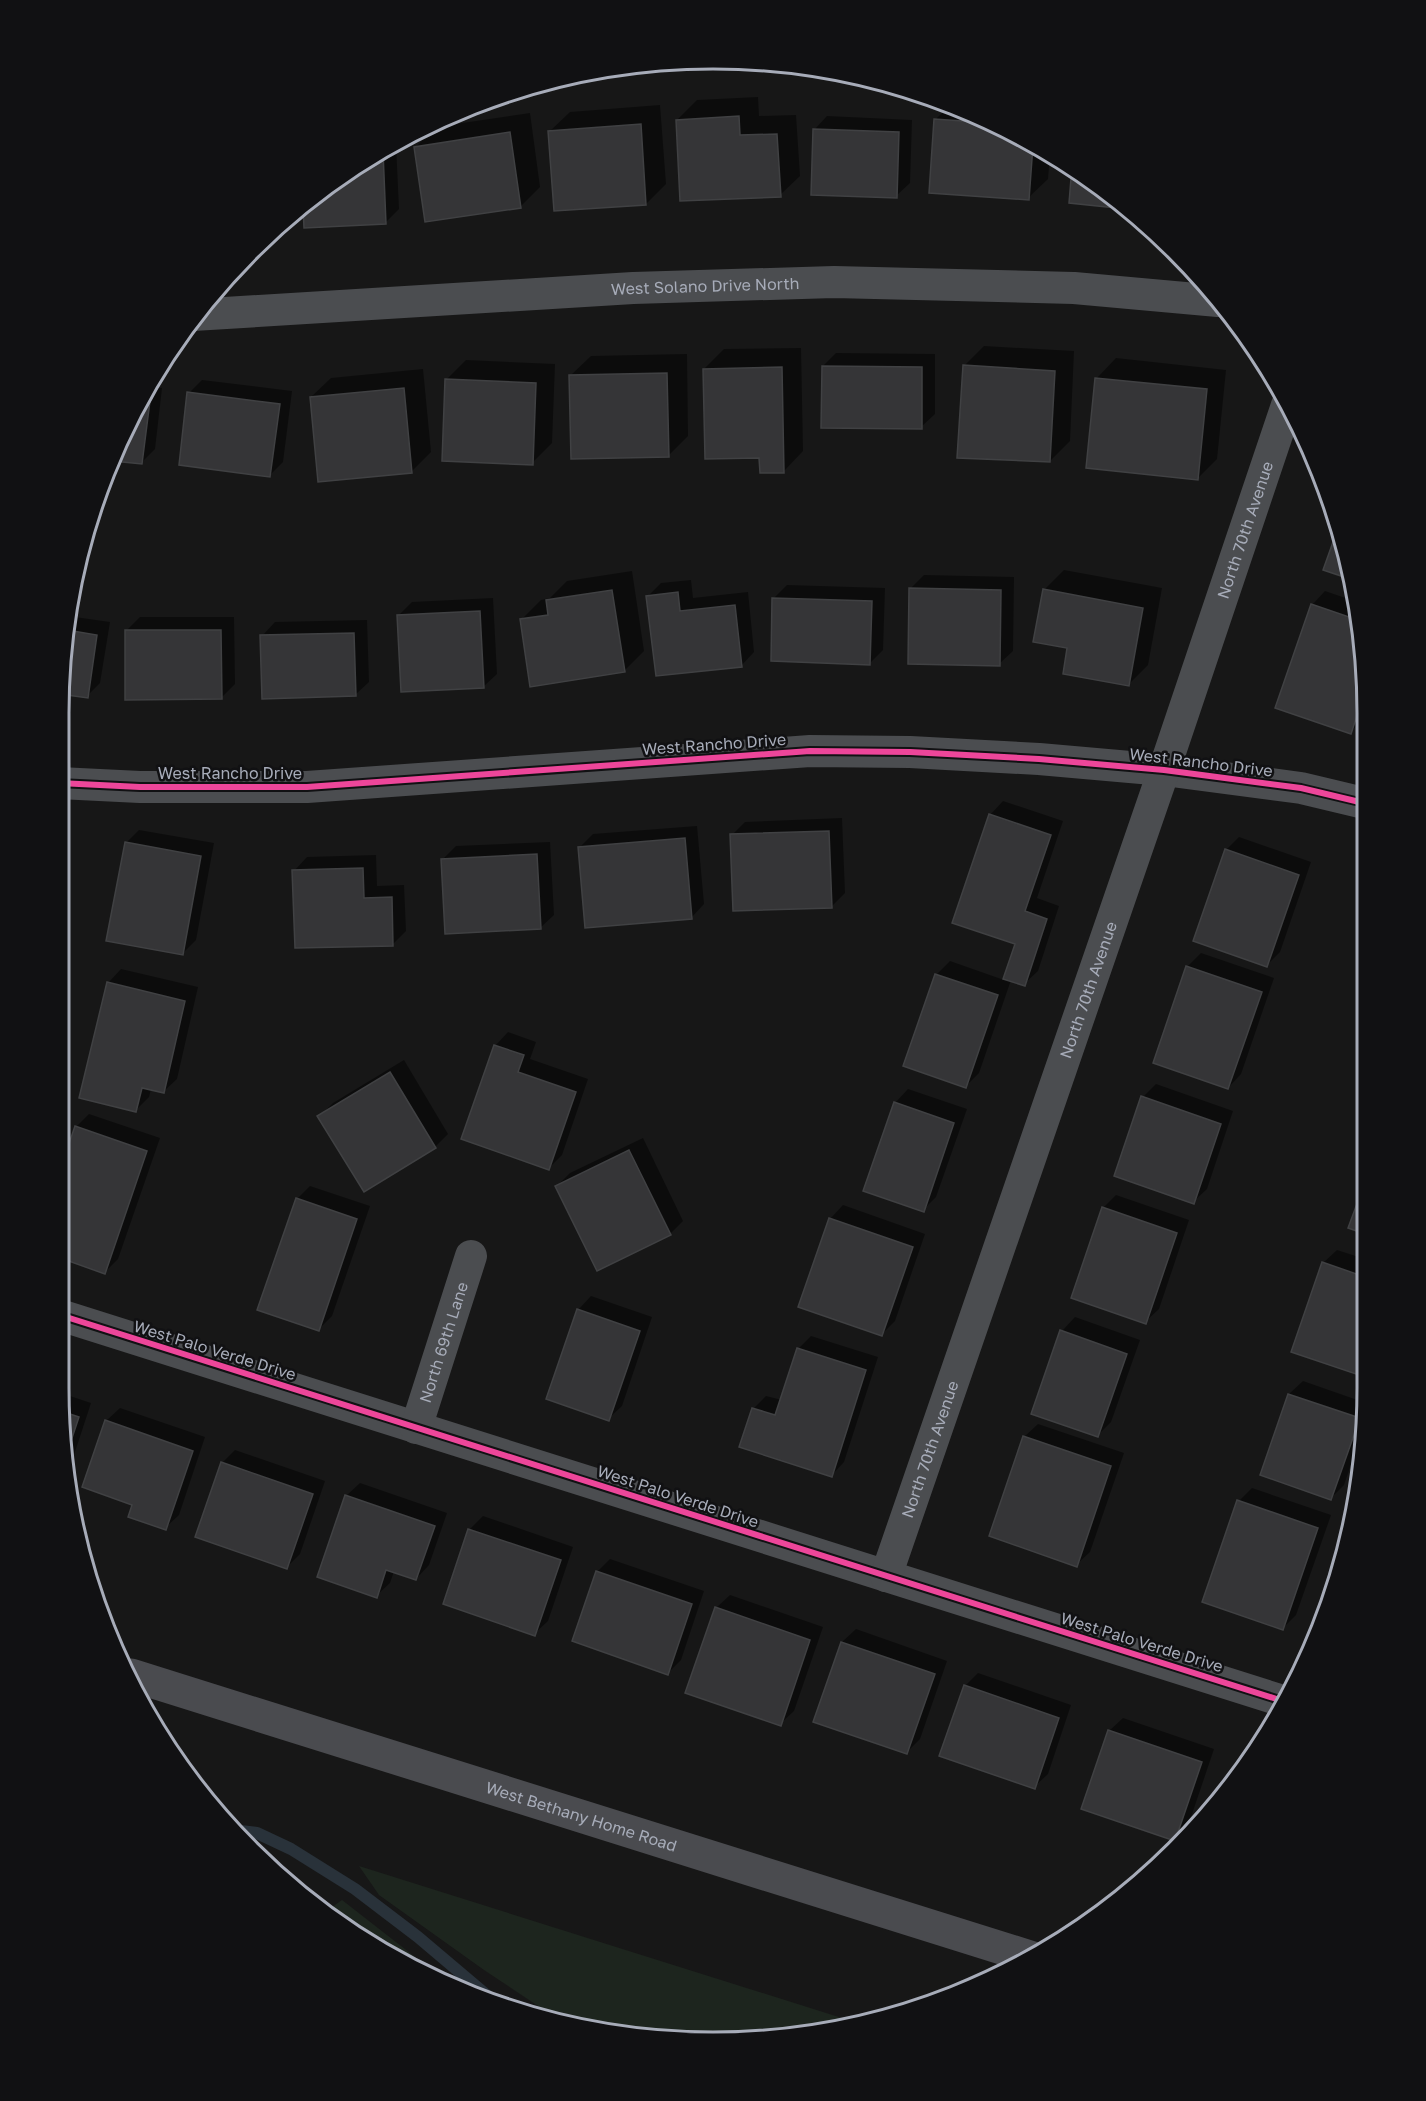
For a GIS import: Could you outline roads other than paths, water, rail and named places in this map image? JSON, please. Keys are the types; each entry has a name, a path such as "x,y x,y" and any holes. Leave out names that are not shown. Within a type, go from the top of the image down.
{"main road":[{"name":"West Bethany Home Road","path":"137,1677 1020,1954"}],"street":[{"name":"West Solano Drive North","path":"208,314 633,288 834,282 1074,288 1207,300"},
{"name":"North 70th Avenue","path":"886,1576 1164,770 1284,415"},
{"name":"West Rancho Drive","path":"69,783 140,787 307,787 810,751 910,752 1039,759 1164,770 1301,788 1357,801"},
{"name":"North 69th Lane","path":"416,1428 471,1256"},
{"name":"West Palo Verde Drive","path":"69,1318 1277,1699"}],"waterway":[{"path":"247,1832 257,1833 291,1849 355,1889 418,1937 477,1987"}]}
